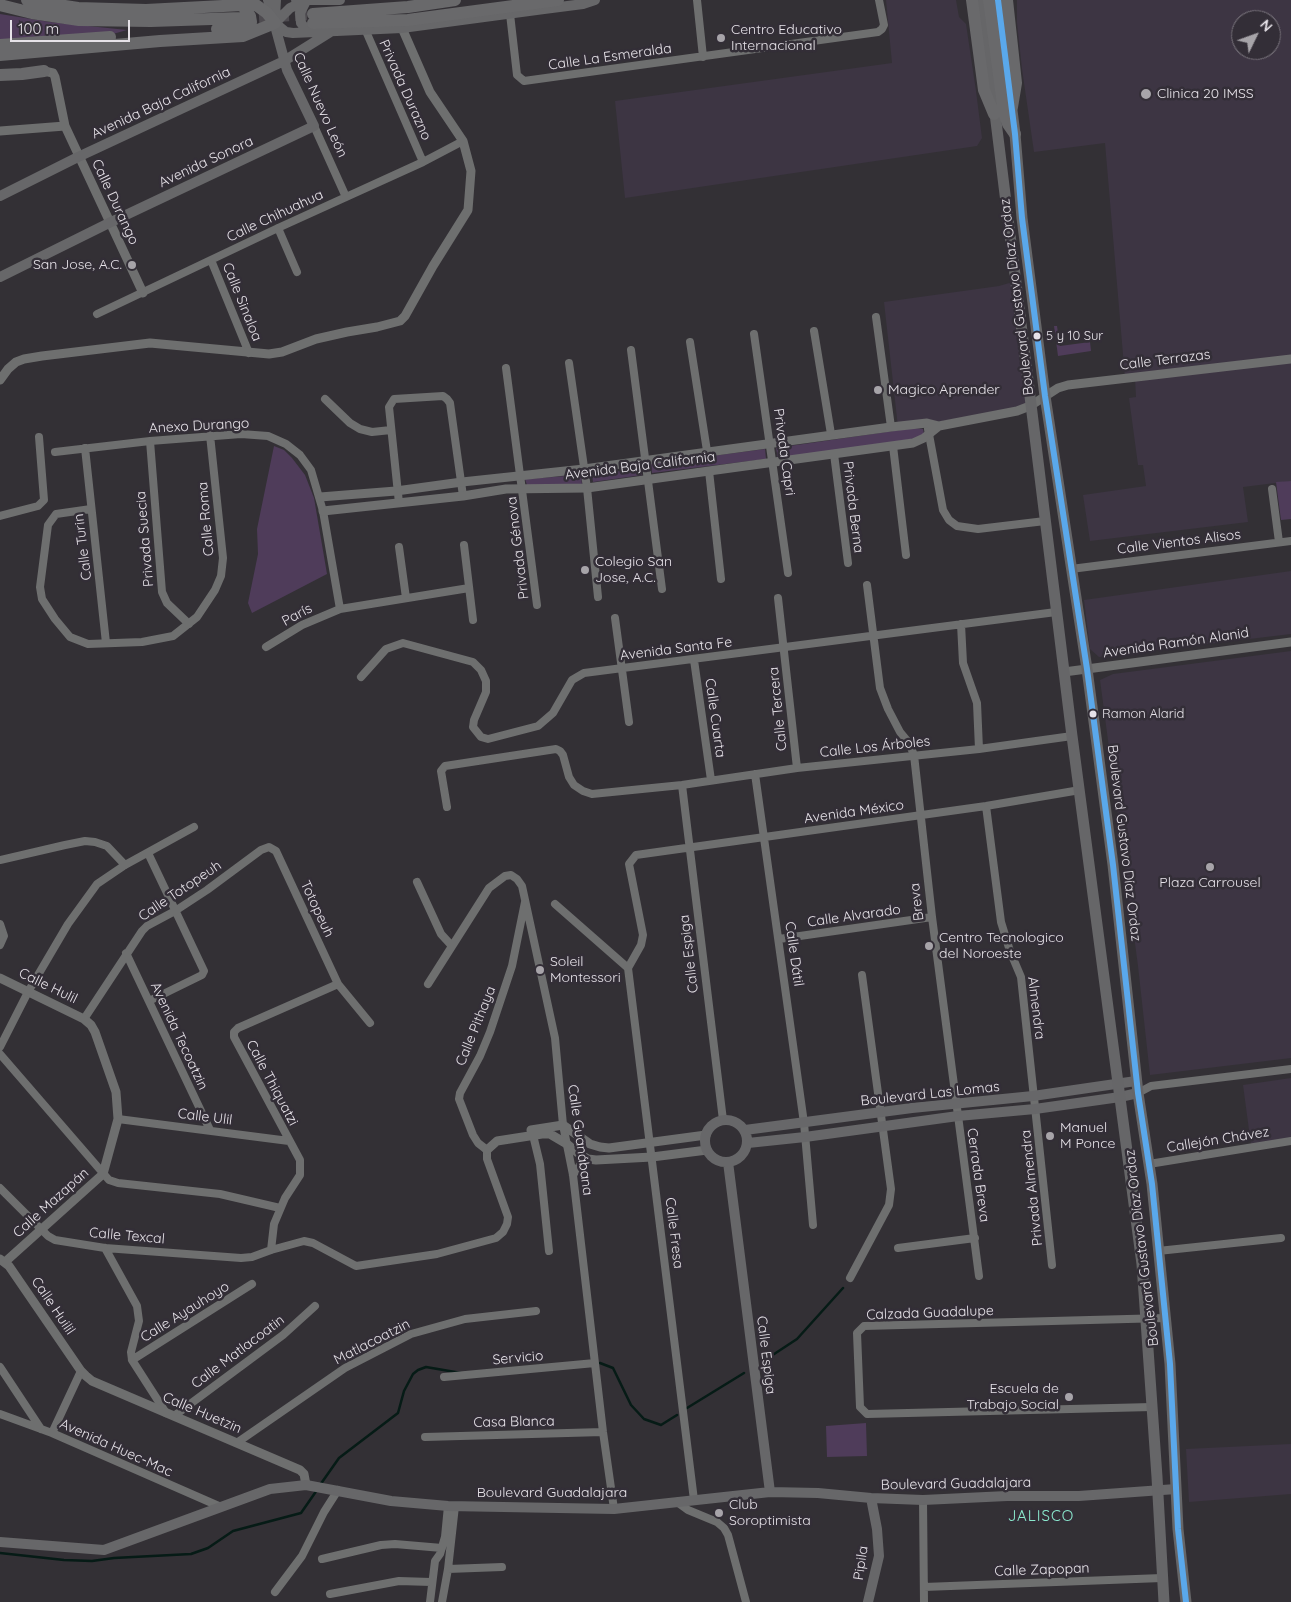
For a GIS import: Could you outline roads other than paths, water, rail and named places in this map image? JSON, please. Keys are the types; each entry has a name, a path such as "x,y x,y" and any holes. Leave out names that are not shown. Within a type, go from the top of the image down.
{"highway":[{"path":"27,0 78,8 146,10 246,2 262,8 274,23"},
{"path":"314,23 455,0"},
{"path":"314,23 408,20 558,0"},
{"path":"972,0 984,90 994,114"},
{"path":"989,0 1004,113 1014,134"},
{"path":"1006,0 1016,83 1012,107"},
{"path":"0,9 79,20 151,21 250,27 251,22 246,2"},
{"path":"0,5 32,14"},
{"path":"0,55 160,41 274,23"},
{"path":"0,45 242,27"},
{"path":"0,75 44,71"}],"main road":[{"name":"Calle Nuevo León","path":"268,0 284,61 292,82 314,126"},
{"path":"274,23 276,0"},
{"path":"274,23 301,0 340,0"},
{"path":"301,0 301,23 305,28 314,23"},
{"path":"314,23 332,31 402,28 583,4 595,0"},
{"name":"Boulevard Gustavo Díaz Ordaz","path":"981,0 1056,612 1142,1264 1164,1602"},
{"name":"Boulevard Gustavo Díaz Ordaz","path":"998,0 1012,107 1022,218 1044,396 1087,669 1113,865 1137,1087 1149,1164 1172,1390 1182,1581 1186,1602"},
{"path":"274,23 286,32 298,34 314,23"},
{"name":"Avenida Baja California","path":"0,196 78,157 284,61 332,31"},
{"name":"Avenida Sonora","path":"109,223 314,126"},
{"path":"0,277 109,223"},
{"name":"Boulevard Las Lomas","path":"744,1130 1034,1096 1118,1084 1137,1087"},
{"name":"Boulevard Las Lomas","path":"748,1143 958,1116 1036,1109 1120,1097 1137,1087"},
{"path":"723,1120 731,1120 739,1124 744,1130 748,1143 746,1150 735,1160 728,1162 720,1161 712,1157 707,1150 706,1135 716,1123 723,1120"},
{"name":"Calle Espiga","path":"728,1162 770,1492"},
{"name":"Boulevard Guadalajara","path":"0,1542 104,1550 270,1490 310,1485 391,1501 452,1506 614,1509 770,1492 818,1493 922,1500 1142,1493 1176,1489"},
{"name":"Pipila","path":"868,1602 879,1556 878,1529 871,1498"},
{"path":"1182,1581 1193,1602"}],"street":[{"path":"697,0 703,57"},
{"name":"Calle La Esmeralda","path":"510,14 517,75 524,81 878,32 882,30 884,25 879,0"},
{"path":"0,380 8,369 24,359 150,342 269,354 282,352 316,339 377,327 400,320 405,316 468,210 471,171 463,142 430,92 402,28"},
{"name":"Privada Durazno","path":"364,29 423,162"},
{"name":"Calle Durango","path":"44,71 53,73 55,77 65,126 143,292"},
{"path":"0,130 65,126"},
{"name":"Calle Nuevo León","path":"314,126 346,197"},
{"name":"Calle Chihuahua","path":"97,314 463,142"},
{"path":"278,228 297,272"},
{"name":"Calle Sinaloa","path":"212,260 249,353"},
{"path":"876,317 891,427"},
{"path":"814,331 831,434"},
{"name":"Privada Capri","path":"754,334 788,573"},
{"path":"690,342 707,452"},
{"path":"631,350 662,589"},
{"name":"Calle Terrazas","path":"1044,396 1068,385 1291,359"},
{"path":"569,363 587,488 598,597"},
{"name":"Privada Génova","path":"506,368 537,605"},
{"path":"399,503 396,491 389,407 394,399 443,396 447,399 450,404 464,496"},
{"name":"Avenida Baja California","path":"320,497 396,491 584,469 891,427 927,423 939,426 1005,414 1030,406 1044,396"},
{"path":"325,399 350,423 360,429 372,432 391,430"},
{"path":"927,423 944,510 949,520 957,526 978,529 1045,520"},
{"name":"Avenida Baja California","path":"323,511 464,496 494,490 587,488 893,446 919,441 939,426"},
{"name":"Anexo Durango","path":"55,452 210,435 241,434 268,436 286,444 300,455 311,470 320,497 340,609"},
{"name":"Calle Roma","path":"91,509 56,514 48,525 40,586 42,599 54,619 70,637 88,644 142,642 173,636 197,617 215,590 221,576 223,558 210,435"},
{"path":"0,516 38,506 44,500 39,437"},
{"name":"Privada Suecia","path":"150,441 162,592 167,603 189,624"},
{"path":"893,446 906,555"},
{"name":"Calle Turin","path":"85,448 106,643"},
{"name":"Privada Berna","path":"834,454 848,563"},
{"path":"709,471 721,578"},
{"path":"1272,489 1279,542"},
{"name":"Calle Vientos Alisos","path":"1070,569 1291,541"},
{"path":"464,545 474,620"},
{"path":"399,548 406,598"},
{"path":"866,585 880,688 888,709 914,755"},
{"path":"340,609 469,588"},
{"name":"Calle Tercera","path":"778,598 785,647 797,768"},
{"name":"París","path":"266,647 302,625 340,609"},
{"name":"Avenida Santa Fe","path":"361,677 386,649 403,643 473,662 482,670 486,681 486,692 473,727 481,737 488,739 538,726 553,713 572,680 584,673 1056,612"},
{"path":"615,618 629,722"},
{"path":"961,624 963,663 976,694 979,749"},
{"name":"Avenida Ramón Alanid","path":"1064,672 1291,642"},
{"name":"Calle Cuarta","path":"694,660 711,780"},
{"name":"Calle Los Árboles","path":"447,807 441,770 445,766 556,749 563,755 569,778 578,788 592,794 682,785 797,768 979,749 1072,736"},
{"name":"Breva","path":"914,755 919,815 958,1116"},
{"name":"Calle Dátil","path":"755,774 804,1123 813,1225"},
{"name":"Calle Espiga","path":"682,785 723,1120"},
{"name":"Avenida México","path":"628,968 641,946 643,935 630,864 636,856 986,806 1080,790"},
{"name":"Almendra","path":"986,806 1001,922 1021,977 1036,1109"},
{"path":"1,1044 28,992 68,924 94,888 125,865 194,828"},
{"path":"0,860 65,844 90,842 107,846 125,865"},
{"name":"Calle Totopeuh","path":"84,1019 137,937 148,926 176,911 261,850 269,847"},
{"name":"Totopeuh","path":"269,847 276,850 338,984 370,1023"},
{"path":"148,853 204,973 149,1002"},
{"name":"Calle Guanábana","path":"428,984 489,888 505,876 511,875 517,879 522,886 555,1038 563,1125 573,1175 603,1432 614,1509"},
{"path":"417,882 441,934 452,946"},
{"name":"Calle Pithaya","path":"487,1150 478,1143 473,1135 459,1099 480,1056 512,966 525,902"},
{"path":"555,904 628,968"},
{"name":"Calle Alvarado","path":"779,939 932,917"},
{"path":"0,924 4,936 0,945"},
{"name":"Avenida Tecoatzin","path":"126,953 210,1130"},
{"name":"Calle Fresa","path":"628,968 694,1500"},
{"path":"850,1278 889,1205 891,1189 862,975"},
{"name":"Calle Hulil","path":"0,978 84,1019"},
{"name":"Calle Thiquatzi","path":"271,1250 273,1227 280,1208 300,1175 300,1160 234,1037 234,1032 238,1028 338,984"},
{"name":"Calle Mazapán","path":"3,1260 42,1230 103,1174 118,1119 116,1092 95,1032 84,1019"},
{"path":"0,1054 109,1180 118,1183 220,1194 280,1208"},
{"path":"1137,1087 1291,1069"},
{"name":"Privada Almendra","path":"1036,1109 1052,1265"},
{"name":"Cerrada Breva","path":"958,1116 979,1276"},
{"name":"Calle Ulil","path":"118,1119 289,1141"},
{"path":"515,1138 529,1130 563,1125 590,1144 609,1148 706,1135"},
{"path":"487,1150 497,1141 550,1134 588,1159 596,1160 652,1157 707,1150"},
{"path":"533,1135 540,1164 549,1251"},
{"name":"Callejón Chávez","path":"1149,1164 1291,1141"},
{"name":"Calle Texcal","path":"0,1188 48,1236 55,1240 105,1248 241,1258 252,1257 300,1241 308,1241 356,1266 437,1254 496,1238 503,1232 508,1217 487,1159 487,1150"},
{"path":"573,1175 580,1165 588,1159"},
{"path":"898,1248 975,1238"},
{"path":"1158,1251 1281,1238"},
{"path":"105,1248 137,1306 139,1321 131,1352 132,1360 170,1414"},
{"name":"Calle Huilil","path":"3,1260 80,1371"},
{"name":"Calle Ayauhoyo","path":"132,1360 252,1284"},
{"name":"Calle Matlacoatin","path":"170,1414 283,1335 316,1306"},
{"name":"Matlacoatzin","path":"238,1442 345,1368 411,1334 465,1319 536,1312"},
{"name":"Calzada Guadalupe","path":"1152,1407 868,1414 860,1407 858,1333 864,1326 1165,1318"},
{"name":"Servicio","path":"444,1377 595,1363"},
{"path":"0,1367 41,1429"},
{"path":"52,1433 80,1371"},
{"name":"Calle Huetzin","path":"80,1371 92,1380 300,1470 310,1485"},
{"name":"Avenida Huec-Mac","path":"0,1414 52,1433 221,1508"},
{"name":"Casa Blanca","path":"425,1436 603,1432"},
{"path":"275,1592 302,1556 334,1490"},
{"path":"922,1500 924,1602"},
{"path":"677,1502 688,1510 717,1522 724,1528 728,1535 746,1602"},
{"path":"430,1602 435,1561 442,1548 452,1506"},
{"path":"442,1602 448,1569 452,1506"},
{"path":"322,1559 381,1545 396,1544 442,1548"},
{"path":"448,1569 502,1567"},
{"name":"Calle Zapopan","path":"924,1587 1162,1578"},
{"path":"330,1594 399,1581 431,1582"}],"waterway":[{"path":"762,1362 797,1339 843,1288"},
{"path":"600,1363 613,1368 631,1405 644,1419 661,1425 677,1415"},
{"path":"320,1485 339,1458 398,1413 404,1391 413,1374 418,1370 426,1367 461,1373"},
{"path":"687,1408 744,1373"},
{"path":"0,1553 92,1561 191,1554 208,1548 233,1531 301,1513 317,1490"}],"tunnel":[{"path":"241,18 313,14"}],"place":[{"name":"Centro Educativo Internacional","path":"721,38"},
{"name":"Clinica 20 IMSS","path":"1146,94"},
{"name":"San Jose, A.C.","path":"132,265"},
{"name":"5 y 10 Sur","path":"1037,336"},
{"name":"Magico Aprender","path":"878,390"},
{"name":"Colegio San Jose, A.C.","path":"585,570"},
{"name":"Ramon Alarid","path":"1093,714"},
{"name":"Plaza Carrousel","path":"1210,867"},
{"name":"Centro Tecnologico del Noroeste","path":"929,946"},
{"name":"Soleil Montessori","path":"540,970"},
{"name":"Manuel M Ponce","path":"1050,1136"},
{"name":"Escuela de Trabajo Social","path":"1069,1397"},
{"name":"Club Soroptimista","path":"719,1513"}],"district":[{"name":"JALISCO","path":"1041,1516"}]}
